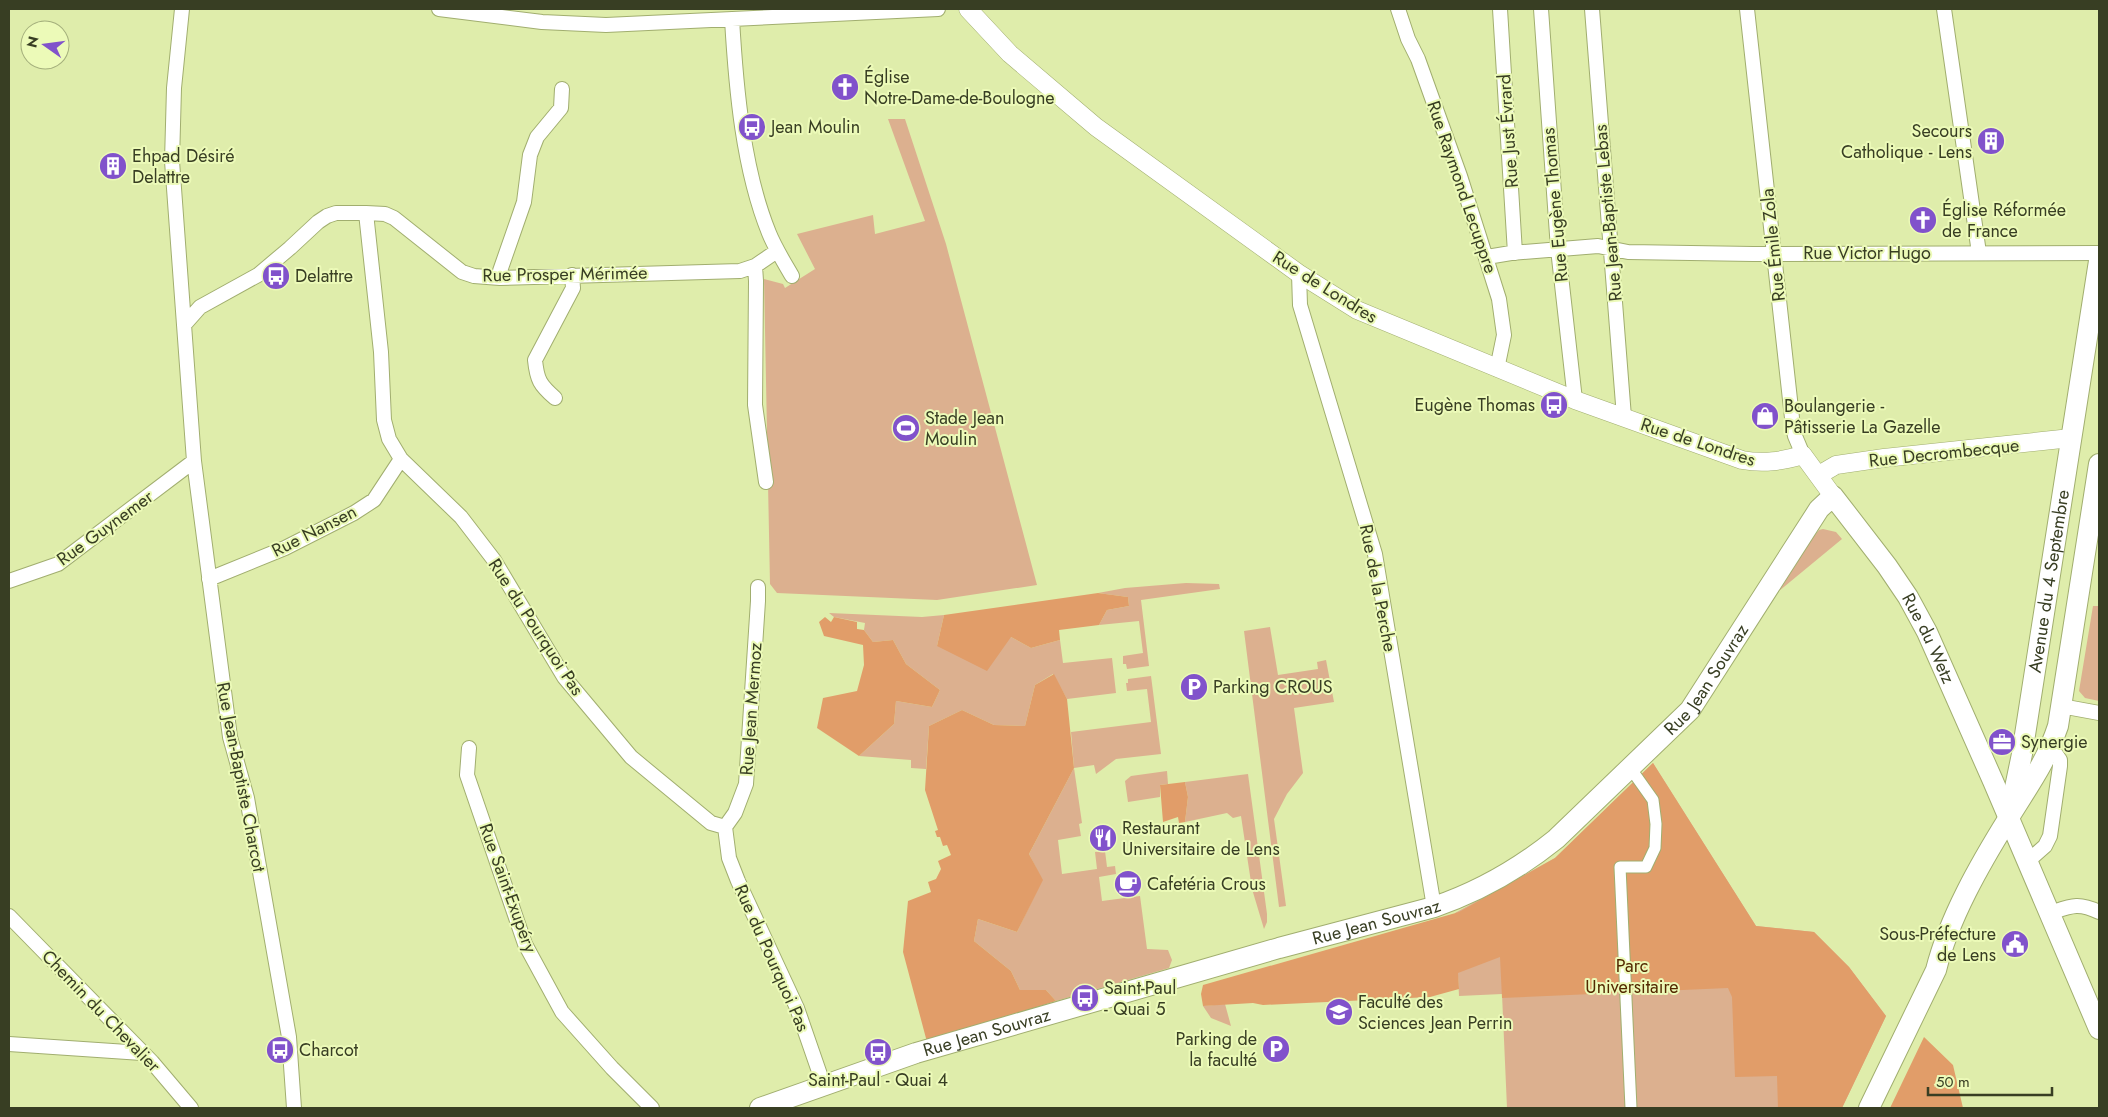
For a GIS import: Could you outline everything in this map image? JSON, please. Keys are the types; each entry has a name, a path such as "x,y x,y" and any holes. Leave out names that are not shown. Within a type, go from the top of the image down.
{"main road":[{"name":"Avenue du 4 Septembre","path":"2008,818 2022,754 2072,438 2093,346 2099,261"},
{"name":"Avenue du 4 Septembre","path":"2008,818 2034,779 2051,747 2058,726 2099,464"},
{"name":"Rue Jean Souvraz","path":"760,1108 916,1053 1279,948 1458,899 1538,853 1630,769 1690,710 1819,509 1834,496"},
{"name":"Rue du Wetz","path":"1834,496 1887,566 1908,597 1922,623 2028,861 2099,1029"},
{"path":"1869,1108 1936,970 1942,945 1978,870 2008,818"},
{"path":"1857,1108 1926,963 1942,945"}],"street":[{"name":"Rue Jean-Baptiste Charcot","path":"182,9 174,88 172,161 194,461 230,737 247,798 288,1037 294,1108"},
{"path":"439,9 542,22 606,25 938,9"},
{"name":"Rue de Londres","path":"968,9 1010,54 1096,127 1299,274 1357,310 1575,400 1742,460 1762,463 1780,462 1803,455"},
{"name":"Rue Raymond Lecuppre","path":"1398,9 1460,176 1499,298 1504,335 1497,368"},
{"name":"Rue Just Évrard","path":"1500,9 1515,253"},
{"name":"Rue Eugène Thomas","path":"1541,9 1558,249 1575,400"},
{"name":"Rue Jean-Baptiste Lebas","path":"1592,9 1624,417"},
{"name":"Rue Émile Zola","path":"1747,9 1795,436 1803,455 1818,475"},
{"path":"1944,9 1979,253"},
{"path":"732,19 738,98 744,140 762,214 777,251 792,276"},
{"path":"500,278 500,272 524,202 530,155 537,136 561,108 562,88"},
{"path":"184,325 200,307 258,275 322,219 336,213 366,213"},
{"name":"Rue Prosper Mérimée","path":"366,213 385,214 394,218 462,272 474,276 500,278 740,271 755,266 777,251"},
{"name":"Rue du Pourquoi Pas","path":"366,213 381,352 384,420 388,439 401,459 461,517 494,560 564,677 630,756 711,823 725,827 729,858 798,1008 824,1086"},
{"name":"Rue Victor Hugo","path":"1487,257 1598,246 1628,252 2099,254"},
{"path":"755,266 755,405 766,482"},
{"name":"Rue de la Perche","path":"1299,274 1300,305 1375,554 1434,907"},
{"path":"555,398 540,386 535,360 572,288 572,275"},
{"name":"Rue Decrombecque","path":"1818,475 1836,465 1884,458 2072,438"},
{"name":"Rue Nansen","path":"208,579 285,548 354,513 374,500 401,459"},
{"name":"Rue Guynemer","path":"9,581 58,564 194,461"},
{"name":"Rue du Wetz","path":"1818,475 1834,496"},
{"name":"Rue Jean Mermoz","path":"725,827 736,813 746,784 758,586"},
{"path":"2061,706 2099,713"},
{"path":"2028,861 2045,846 2050,836 2060,766 2060,760 2051,747"},
{"name":"Rue Saint-Exupéry","path":"469,748 467,775 526,944 562,1012 612,1068 652,1108"},
{"path":"1630,769 1653,800 1656,824 1655,848 1646,867 1620,867 1631,1108"},
{"path":"2050,913 2070,906 2080,905 2099,912"},
{"name":"Chemin du Chevalier","path":"9,916 142,1053 191,1108"},
{"path":"9,1044 142,1053"}],"green space":[{"path":"888,119 905,119 946,244 1037,585 937,600 777,593 770,584 764,279 783,284 785,288 815,269 797,234 873,215 875,234 925,221"},
{"path":"1819,530 1836,532 1842,539 1779,591 1813,537"},
{"path":"1186,583 1219,584 1220,589 1141,600 1149,666 1127,669 1126,664 1123,664 1123,656 1143,653 1139,621 1099,625 1107,610 1129,606 1128,597 1098,593 1125,588"},
{"path":"1098,593 1128,597 1129,606 1107,610 1099,625 1059,630 1060,640 1031,648 1011,637 987,671 937,646 944,615"},
{"path":"2093,606 2099,606 2099,701 2085,698 2079,691"},
{"path":"829,613 922,617 944,615 937,646 1011,637 1031,648 1060,640 1063,663 1112,658 1116,693 1067,699 1053,674 1035,685 1025,726 994,725 962,710 929,726 926,769 911,768 911,760 859,756 894,724 896,701 932,707 940,690 906,664 893,640 873,642 864,630 865,623 834,617"},
{"path":"825,617 831,622 834,617 857,622 857,629 864,630 873,642 893,640 906,664 940,690 932,707 896,701 894,724 859,756 817,728 823,698 857,691 864,665 863,645 824,636 819,622"},
{"path":"1270,627 1278,675 1318,669 1317,662 1326,660 1334,702 1294,708 1303,773 1287,794 1274,819 1286,906 1279,907 1244,631"},
{"path":"1054,674 1067,699 1074,768 1029,854 1043,880 1017,932 978,919 974,941 1011,971 1020,990 1046,990 1056,1001 927,1042 903,952 908,901 931,892 928,882 936,879 941,869 938,861 951,855 947,845 943,846 940,837 937,837 935,831 938,830 925,790 929,726 962,710 994,725 1025,726 1035,685"},
{"path":"1151,676 1161,754 1116,759 1096,774 1094,765 1074,768 1071,732 1151,722 1147,689 1127,691 1126,683 1128,683 1128,679"},
{"name":"Parc Universitaire","path":"1653,763 1756,926 1814,932 1849,967 1886,1016 1842,1108 1507,1108 1502,994 1459,996 1455,913 1555,858"},
{"name":"Parc Universitaire","path":"1653,763 1756,926 1814,932 1849,967 1886,1016 1842,1108 1778,1108 1777,1076 1735,1077 1732,997 1728,988 1502,998 1500,957 1458,973 1459,989 1430,997 1203,1006 1201,994 1203,985 1459,912 1555,858"},
{"path":"1074,768 1082,823 1079,824 1081,836 1058,840 1062,874 1097,869 1095,852 1105,851 1107,867 1115,866 1116,874 1099,877 1102,901 1140,896 1147,949 1168,950 1172,960 1169,968 1056,1001 1046,990 1020,990 1011,971 974,941 978,919 1017,932 1042,880 1029,854"},
{"path":"1167,771 1168,784 1160,785 1160,797 1128,802 1125,781 1131,776"},
{"path":"1248,774 1267,914 1267,922 1264,929 1252,889 1241,816 1233,818 1227,813 1185,822 1188,797 1185,782"},
{"path":"1185,782 1188,797 1185,822 1179,823 1178,817 1163,822 1160,785"},
{"path":"1225,1004 1231,1026 1211,1018 1203,1006"},
{"path":"1924,1037 1953,1065 1963,1108 1890,1108"}],"place":[{"name":"Église Notre-Dame-de-Boulogne","path":"845,87"},
{"name":"Jean Moulin","path":"752,127"},
{"name":"Secours Catholique - Lens","path":"1991,141"},
{"name":"Ehpad Désiré Delattre","path":"113,166"},
{"name":"Église Réformée de France","path":"1923,220"},
{"name":"Delattre","path":"276,276"},
{"name":"Eugène Thomas","path":"1554,405"},
{"name":"Boulangerie - Pâtisserie La Gazelle","path":"1765,416"},
{"name":"Stade Jean Moulin","path":"906,428"},
{"name":"Parking CROUS","path":"1194,687"},
{"name":"Synergie","path":"2002,742"},
{"name":"Restaurant Universitaire de Lens","path":"1103,838"},
{"name":"Cafetéria Crous","path":"1128,884"},
{"name":"Sous-Préfecture de Lens","path":"2015,944"},
{"name":"Saint-Paul - Quai 5","path":"1085,998"},
{"name":"Faculté des Sciences Jean Perrin","path":"1339,1012"},
{"name":"Parking de la faculté","path":"1276,1049"},
{"name":"Charcot","path":"280,1050"},
{"name":"Saint-Paul - Quai 4","path":"878,1052"}]}
